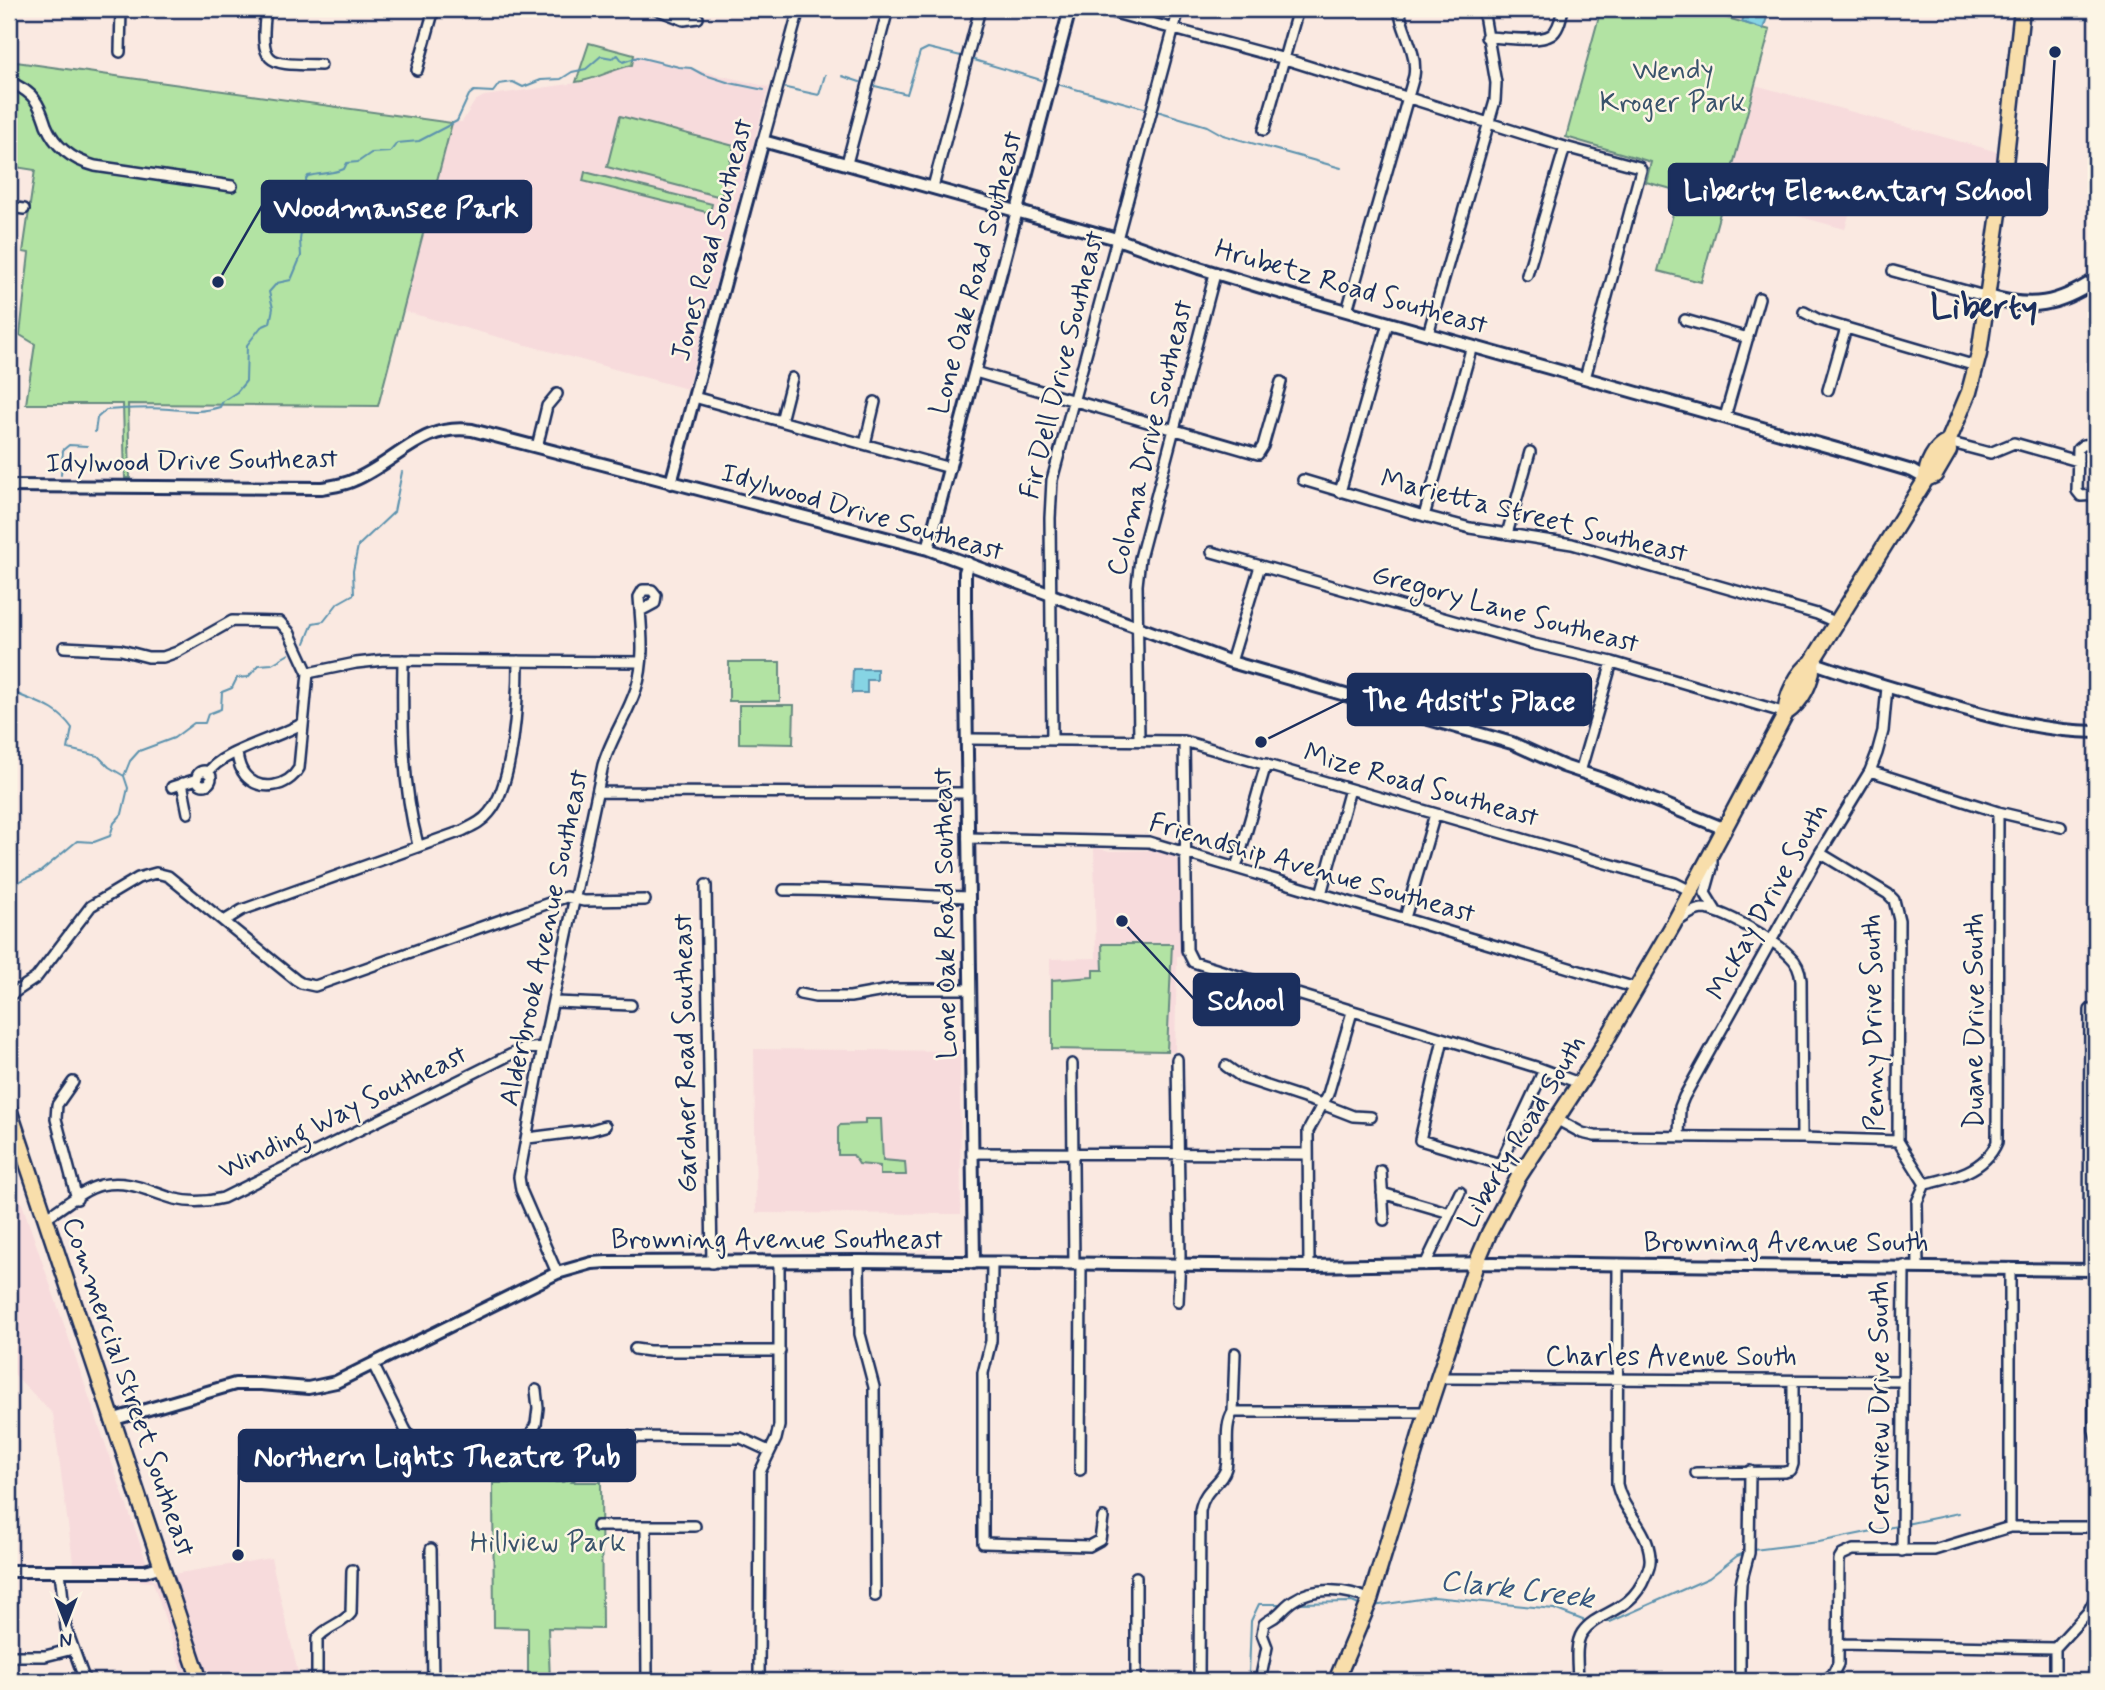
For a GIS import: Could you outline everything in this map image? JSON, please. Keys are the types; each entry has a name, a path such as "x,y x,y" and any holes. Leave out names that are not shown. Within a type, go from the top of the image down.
{"main road":[{"name":"Liberty Road South","path":"1336,1681 1370,1600 1427,1412 1476,1264 1502,1208 1673,925 1786,713 1785,703 1803,668 1812,662 1926,479 1926,468 1938,446 1948,442 1964,404 1976,366 1987,297 2007,152 2022,9"},
{"path":"1987,297 2015,304 2039,304 2063,299 2096,280"},
{"name":"Commercial Street Southeast","path":"9,1109 200,1681"}],"street":[{"path":"120,52 121,9"},
{"path":"267,9 267,58 279,64 321,65"},
{"path":"417,70 434,9"},
{"path":"656,9 684,20 698,18"},
{"name":"Jones Road Southeast","path":"671,483 799,9"},
{"path":"847,163 888,9"},
{"path":"933,187 980,9"},
{"name":"Lone Oak Road Southeast","path":"928,550 1070,9"},
{"path":"1100,9 1285,59 1565,147 1641,168 1585,378"},
{"name":"Fir Dell Drive Southeast","path":"1052,740 1052,480 1179,9"},
{"path":"1264,130 1298,9"},
{"path":"1346,311 1416,67 1399,9"},
{"path":"1428,334 1495,101 1496,83 1483,9"},
{"path":"1486,37 1540,39 1550,35 1559,23 1563,9"},
{"path":"9,81 31,95 53,138 66,152 81,162 232,186"},
{"name":"Hrubetz Road Southeast","path":"763,141 1117,239 1215,274 1725,417 1912,471 1926,479"},
{"path":"1527,275 1565,147"},
{"path":"9,207 23,209"},
{"path":"1893,271 1987,297"},
{"name":"Coloma Drive Southeast","path":"1139,740 1137,585 1140,558 1215,274"},
{"path":"1725,417 1759,298"},
{"path":"1804,312 1819,320 1976,366"},
{"path":"1685,320 1748,338"},
{"path":"1340,492 1388,323"},
{"path":"1828,390 1846,328"},
{"path":"1424,516 1472,346"},
{"path":"975,372 1258,454 1263,446 1281,382"},
{"path":"781,421 792,378"},
{"path":"537,447 548,406 557,394"},
{"path":"694,397 950,468"},
{"path":"865,444 876,402"},
{"name":"Idylwood Drive Southeast","path":"9,486 322,488 354,480 428,435 453,428 472,430 928,550 1231,662 1512,743 1725,829"},
{"path":"1948,442 1990,453 2014,443 2078,461"},
{"path":"2096,444 2080,446 2078,461 2078,494 2096,495"},
{"path":"1507,534 1530,452"},
{"name":"Marietta Street Southeast","path":"1303,480 1424,516 1507,534 1572,544 1817,614 1835,622"},
{"name":"Gregory Lane Southeast","path":"1212,552 1534,644 1612,662 1786,713"},
{"name":"Lone Oak Road Southeast","path":"968,563 965,572 974,1263"},
{"path":"1231,662 1260,566"},
{"name":"Alderbrook Avenue Southeast","path":"557,1273 519,1185 520,1170 543,1047 555,1003 570,920 607,753 636,689 641,662 642,610"},
{"path":"64,647 121,650 148,657 163,657 232,621 276,620 289,632 308,673 299,768 292,778 284,783 266,785 252,781 243,773 237,753"},
{"path":"308,673 356,663 403,660 641,662"},
{"path":"403,660 403,755 418,845"},
{"path":"224,921 242,910 476,825 490,813 501,791 516,721 518,661"},
{"path":"1580,772 1612,662"},
{"path":"1812,662 1887,687 2035,727 2096,732"},
{"name":"McKay Drive South","path":"1679,1137 1680,1107 1684,1097 1820,853 1870,771 1882,731 1887,687"},
{"path":"172,787 197,779 200,773 208,773 211,768 237,753 303,723"},
{"name":"Mize Road Southeast","path":"967,739 1184,741 1675,883 1691,891"},
{"path":"1184,741 1187,950 1190,958 1198,965 1579,1083"},
{"path":"1236,868 1266,764"},
{"path":"1870,771 1998,812 2061,827"},
{"path":"182,783 188,813"},
{"path":"1321,894 1350,789"},
{"path":"599,792 967,793"},
{"name":"Duane Drive South","path":"1925,1184 1979,1166 1997,1142 1998,812"},
{"path":"1405,918 1435,814"},
{"name":"Friendship Avenue Southeast","path":"968,838 1149,842 1636,988"},
{"name":"Penny Drive South","path":"1820,853 1888,894 1896,907 1899,920 1898,1141 1925,1184"},
{"path":"1712,854 1712,868 1705,893 1716,911"},
{"path":"9,996 36,978 91,906 149,874 168,876 301,983 315,986 566,897 645,900"},
{"name":"Gardner Road Southeast","path":"706,885 712,1263"},
{"path":"784,890 841,889 894,896 968,897"},
{"path":"552,902 564,909 570,920"},
{"path":"1673,925 1690,912 1702,909 1716,911 1772,942 1795,962 1800,974 1802,1138"},
{"path":"800,994 850,997 895,989 970,989"},
{"path":"555,1003 631,1005"},
{"path":"2090,1010 2089,1263 2095,1278 2096,1437"},
{"path":"1309,1266 1308,1131 1328,1094 1352,1012"},
{"path":"1443,1039 1420,1140 1521,1173"},
{"name":"Winding Way Southeast","path":"45,1218 97,1186 124,1183 142,1186 182,1200 204,1202 223,1198 522,1049 543,1047"},
{"path":"1177,1059 1178,1302"},
{"path":"1073,1064 1080,1470"},
{"path":"1226,1066 1243,1078 1353,1116 1371,1117"},
{"path":"1500,1164 1544,1070"},
{"path":"73,1082 57,1105 56,1119 76,1199"},
{"path":"1556,1119 1589,1136 1898,1141"},
{"path":"528,1138 606,1126"},
{"path":"972,1153 1307,1154"},
{"path":"1381,1171 1384,1220"},
{"path":"1918,1266 1917,1202 1925,1184"},
{"path":"1425,1265 1460,1192"},
{"path":"1382,1193 1450,1213"},
{"path":"859,1261 860,1334 874,1387 875,1595"},
{"name":"Browning Avenue Southeast","path":"111,1420 235,1384 288,1388 322,1386 337,1382 557,1273 592,1263 859,1261 1309,1266 1476,1264"},
{"path":"758,1681 760,1472 776,1439 779,1426 779,1262"},
{"path":"992,1263 991,1341 983,1373 983,1543 1089,1546 1100,1540 1103,1518"},
{"name":"Browning Avenue South","path":"1476,1264 1918,1266 2094,1270"},
{"path":"1578,1681 1578,1644 1582,1633 1629,1602 1642,1585 1650,1560 1645,1535 1621,1499 1617,1484 1618,1264"},
{"name":"Crestview Drive South","path":"1824,1681 1836,1670 1839,1644 1839,1567 1842,1555 1853,1550 1902,1551 1904,1266"},
{"path":"2010,1268 2010,1527"},
{"path":"635,1349 780,1351"},
{"path":"1199,1681 1200,1511 1206,1493 1225,1471 1229,1420 1233,1412 1235,1353"},
{"path":"373,1364 409,1436 423,1440 511,1441 526,1437 533,1430 537,1416 536,1390"},
{"name":"Charles Avenue South","path":"1439,1378 1903,1381"},
{"path":"1696,1473 1791,1470 1793,1381"},
{"path":"1233,1412 1427,1412"},
{"path":"615,1442 629,1437 730,1437 749,1441 769,1451"},
{"path":"1740,1681 1741,1590 1749,1553 1750,1471"},
{"path":"597,1526 695,1526"},
{"path":"646,1527 647,1681"},
{"path":"1902,1551 1947,1548 2010,1527 2096,1527"},
{"path":"431,1549 433,1681"},
{"path":"9,1571 145,1571 163,1566"},
{"path":"317,1681 317,1639 325,1630 345,1620 351,1613 352,1570"},
{"path":"60,1571 66,1628 85,1681"},
{"path":"1136,1577 1136,1681"},
{"path":"1259,1681 1264,1669 1267,1647 1262,1629 1267,1621 1276,1617 1298,1597 1318,1592 1353,1593 1370,1600"},
{"path":"2055,1681 2054,1648 2088,1612 2096,1597"},
{"path":"1839,1644 2054,1648"},
{"path":"9,1656 45,1656 73,1649"}],"shaded area":[{"path":"634,55 769,87 687,389 403,311 453,122 462,122 475,101 484,96 591,81 611,69 631,65"},
{"path":"1755,85 1998,152 1989,201 1863,167 1845,229 1724,196"},
{"path":"1094,847 1110,851 1154,850 1174,856 1179,861 1183,881 1183,956 1177,956 1175,1052 1051,1051 1050,959 1096,958"},
{"path":"754,1049 960,1051 961,1214 756,1213"},
{"path":"9,1166 153,1581 179,1573 271,1558 300,1681 185,1681 153,1582 75,1576 53,1414 9,1369"}],"green space":[{"name":"Wendy Kroger Park","path":"1601,9 1695,9 1770,30 1701,282 1658,271 1679,191 1646,182 1651,162 1566,137"},
{"path":"589,43 634,55 632,65 576,82"},
{"path":"9,61 452,123 378,406 128,404 130,478 125,478 123,404 26,404 35,344 20,335 29,253 23,252 35,170 9,166"},
{"path":"620,116 734,146 721,197 607,167"},
{"path":"585,172 712,204 710,213 583,181"},
{"path":"729,662 780,662 780,701 729,701"},
{"path":"739,705 794,705 793,744 739,743"},
{"path":"1102,944 1172,944 1167,1051 1052,1049 1052,980 1093,977 1093,970 1103,970"},
{"path":"865,1119 881,1119 883,1160 905,1162 906,1175 880,1175 880,1166 859,1164 853,1155 838,1155 840,1125 865,1124"},
{"name":"Hillview Park","path":"605,1451 606,1453 572,1482 601,1482 602,1629 548,1628 550,1681 528,1681 528,1628 494,1627 493,1483 563,1482 579,1473"}],"water":[{"path":"1746,9 1770,9 1763,29 1742,22"},
{"path":"853,669 877,669 877,680 867,680 867,693 852,693"}],"waterway":[{"path":"875,86 907,94 920,52 928,48 961,56"},
{"path":"305,211 308,176 344,169 347,163 358,162 371,153 390,152 397,143 419,141 457,121 469,95 474,91 493,92 499,84 513,82 523,87 541,80 561,79 572,72 586,69 601,56 612,58 618,55 623,62 638,57 691,68 730,83 764,90"},
{"path":"974,60 1041,80"},
{"path":"786,88 819,95 825,75"},
{"path":"842,76 860,82"},
{"path":"1057,84 1144,108"},
{"path":"1157,111 1207,126 1223,135 1341,168"},
{"path":"95,432 97,418 106,410 206,410 220,407 223,401 237,392 246,381 247,345 261,327 270,323 273,308 269,292 277,283 291,280 301,256 303,218"},
{"path":"61,475 63,450 69,445 87,446"},
{"path":"305,643 313,623 324,621 338,603 354,594 353,571 358,546 394,512 402,472"},
{"path":"124,776 130,761 139,751 174,738 194,723 205,723 208,714 221,709 222,692 232,688 237,678 248,677 259,665 272,664 289,654"},
{"path":"9,690 58,713 72,728 68,749 98,756 124,776 128,788 122,814 114,823 110,836 94,842 77,841 40,872 20,881 9,893"},
{"name":"Clark Creek","path":"1906,1524 1959,1513"},
{"name":"Clark Creek","path":"1754,1550 1819,1542 1897,1526"},
{"name":"Clark Creek","path":"1601,1622 1610,1622 1709,1578 1745,1553"},
{"name":"Clark Creek","path":"1373,1606 1434,1597 1554,1609 1588,1622"},
{"name":"Clark Creek","path":"1298,1603 1352,1602 1361,1606"},
{"name":"Clark Creek","path":"1240,1681 1249,1675 1251,1621 1259,1604 1282,1604"}],"place":[{"name":"Liberty Elementary School","path":"2055,52"},
{"name":"Woodmansee Park","path":"218,282"},
{"name":"The Adsit's Place","path":"1261,742"},
{"name":"School","path":"1122,921"},
{"name":"Northern Lights Theatre Pub","path":"238,1555"}],"district":[{"name":"Liberty","path":"1984,308"}]}
